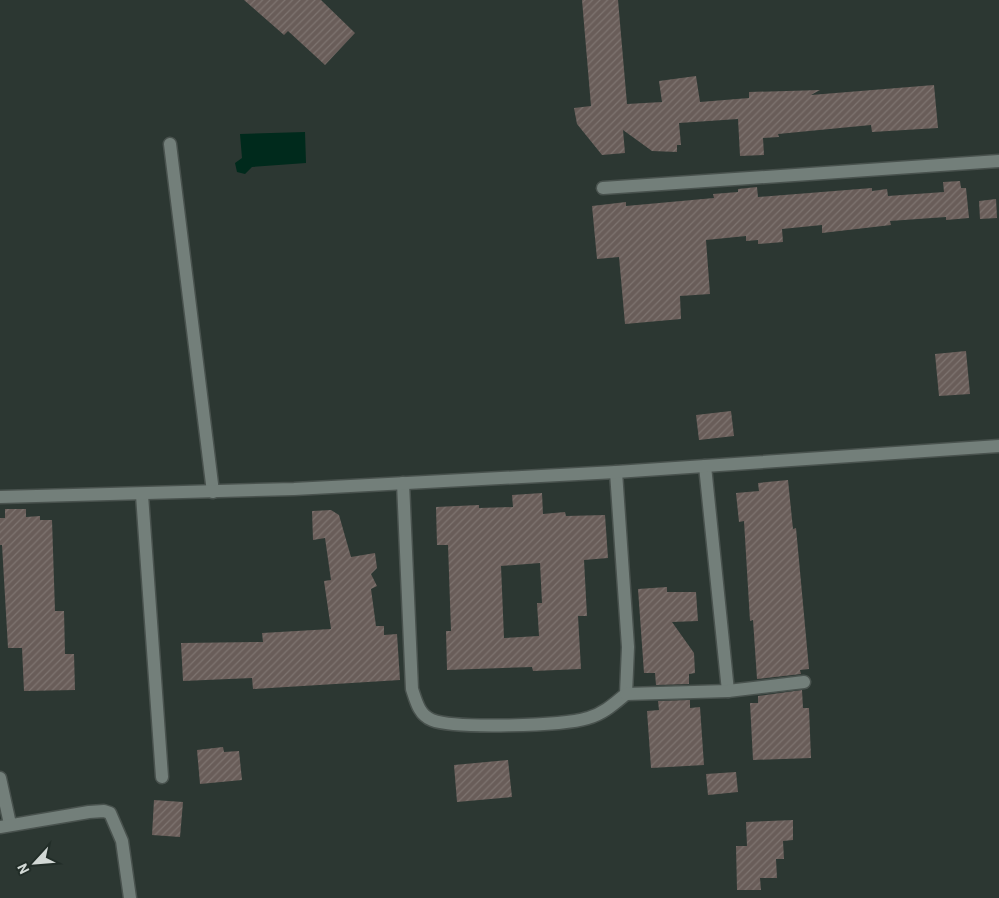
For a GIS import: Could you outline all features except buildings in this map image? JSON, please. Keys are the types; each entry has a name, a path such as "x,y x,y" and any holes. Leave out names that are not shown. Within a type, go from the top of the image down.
{"street":[{"path":"170,144 213,492"},
{"path":"603,188 999,161"},
{"path":"0,498 142,495 616,472 999,446"},
{"path":"705,466 728,691"},
{"path":"616,472 628,646 626,694"},
{"path":"403,482 412,689 418,708 431,720 454,723 528,725 588,718 608,709 626,694 728,691 804,682"},
{"path":"142,495 162,777"},
{"path":"0,778 5,826 89,812 104,811 110,813 122,841 130,898"}],"shaded area":[{"path":"305,132 306,163 252,167 245,174 237,172 235,163 242,158 240,134"}]}
